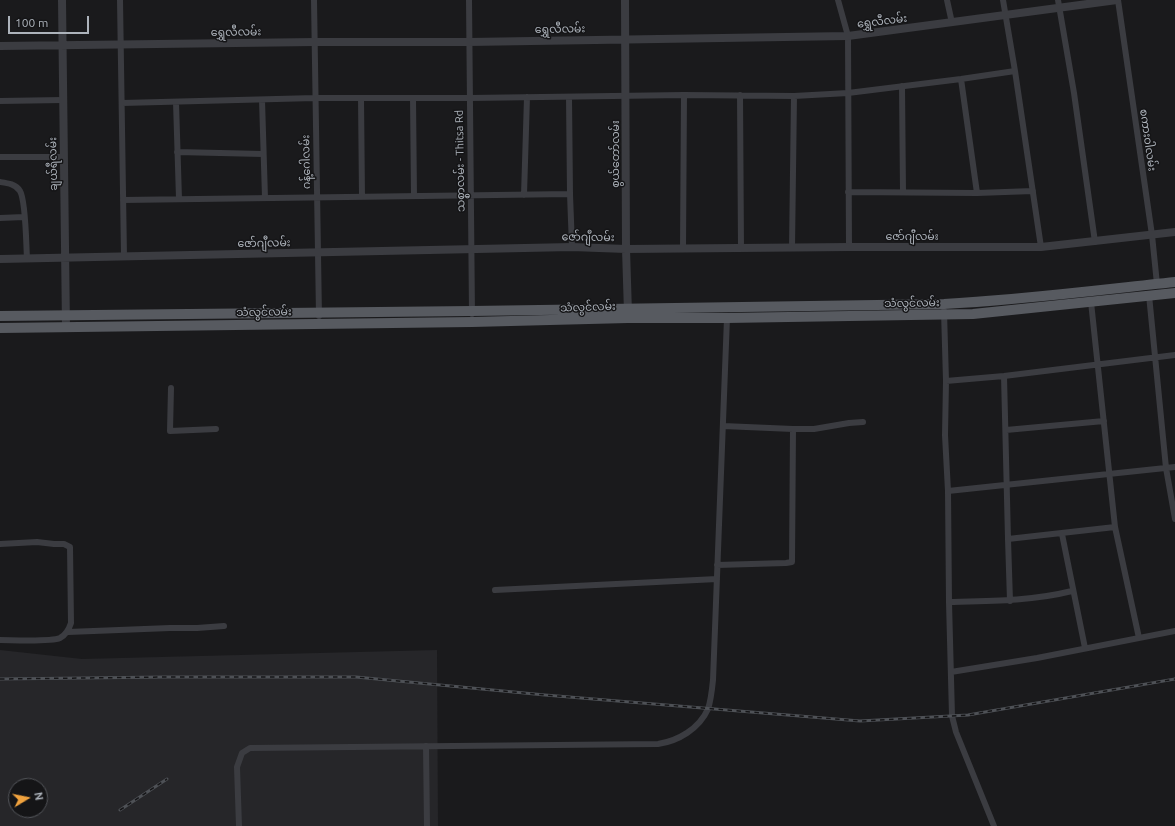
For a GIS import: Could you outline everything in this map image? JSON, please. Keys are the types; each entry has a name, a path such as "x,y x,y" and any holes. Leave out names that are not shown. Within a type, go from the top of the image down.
{"main road":[{"name":"သံလွင်လမ်း","path":"0,328 472,322 783,306 944,304 1036,298 1175,282"},
{"name":"သံလွင်လမ်း","path":"0,316 472,311 628,313 727,318 944,315 973,314 1175,293"},
{"path":"783,306 783,317"},
{"path":"194,314 194,325"}],"street":[{"name":"ချယ်ရီလမ်း","path":"62,0 66,328"},
{"path":"120,0 124,256"},
{"name":"ဂန့်ဂေါလမ်း","path":"314,0 319,323"},
{"name":"သစ္စာလမ်း - Thitsa Rd","path":"469,0 472,322"},
{"name":"စွယ်တော်လမ်း","path":"625,0 626,249 628,313"},
{"path":"838,0 848,36 849,246"},
{"path":"947,0 952,23"},
{"path":"1003,0 1041,248"},
{"name":"ရွှေလီလမ်း","path":"0,46 315,42 469,42 848,36 1006,16 1059,3 1118,0"},
{"name":"စကားဝါလမ်း","path":"1118,0 1152,235 1157,284"},
{"path":"1059,3 1074,93 1095,242"},
{"path":"122,103 315,98 470,98 684,95 794,96 848,93 1015,71"},
{"path":"961,79 977,193"},
{"path":"902,86 903,192"},
{"path":"683,248 684,95"},
{"path":"740,95 741,248"},
{"path":"792,248 794,96"},
{"path":"524,194 527,97"},
{"path":"569,97 572,247"},
{"path":"361,98 362,197"},
{"path":"413,98 414,196"},
{"path":"0,101 63,100"},
{"path":"262,100 265,198"},
{"path":"176,102 179,199"},
{"path":"177,152 263,154"},
{"path":"0,157 64,157"},
{"path":"0,182 8,183 16,187 20,192 24,217 27,258"},
{"path":"848,192 977,193 1033,191"},
{"path":"123,200 570,194"},
{"path":"0,218 24,217"},
{"name":"ဇော်ဂျီလမ်း","path":"0,259 65,256 318,253 572,247 626,249 792,248 849,246 1041,248 1175,232"},
{"path":"1157,284 1153,295 1156,357 1166,468 1175,519"},
{"path":"1091,302 1099,364 1115,527 1138,638"},
{"path":"944,304 949,602 953,722 994,826"},
{"path":"239,826 237,768 242,753 250,748 658,744 674,740 684,735 700,721 708,708 713,680 727,318"},
{"path":"946,381 1004,376 1175,355"},
{"path":"1004,376 1010,601"},
{"path":"170,388 170,431 216,429"},
{"path":"1006,430 1104,421"},
{"path":"723,426 814,429 864,422"},
{"path":"717,565 792,562 793,429"},
{"path":"948,491 1175,467"},
{"path":"1008,539 1115,527"},
{"path":"1062,534 1084,648"},
{"path":"0,544 37,542 64,544 70,547 70,623 68,632"},
{"path":"496,590 717,578"},
{"path":"949,602 1010,601 1053,596 1072,591"},
{"path":"0,640 49,640 60,638 68,632 224,626"},
{"path":"951,672 1175,631"},
{"path":"426,746 426,826"}],"shaded area":[{"path":"0,650 82,659 437,650 438,826 0,826"}],"railway":[{"path":"0,679 356,677 545,695 860,721 968,715 1175,679"},
{"path":"120,810 167,779"}]}
